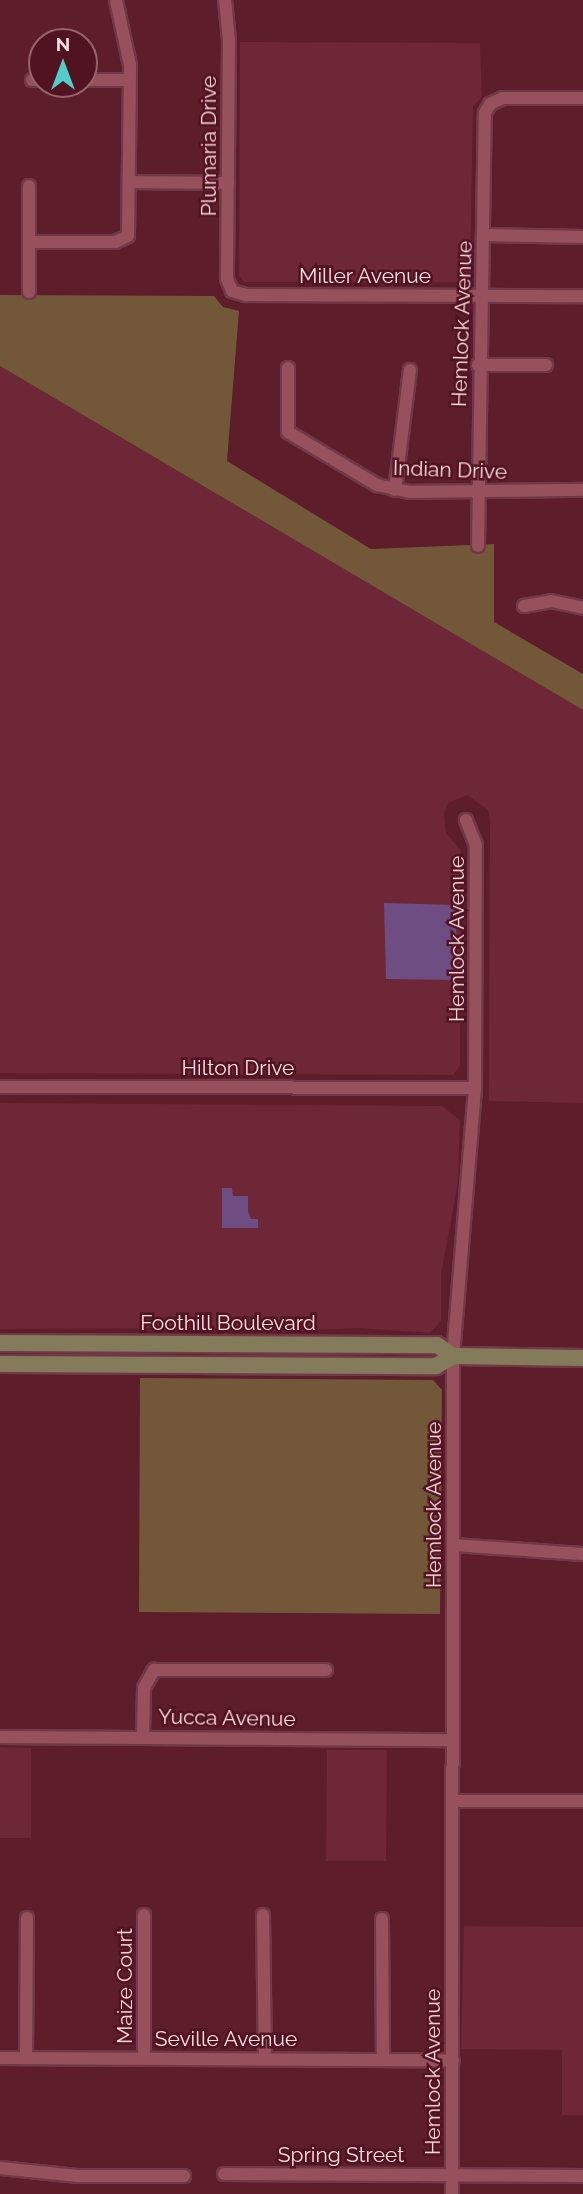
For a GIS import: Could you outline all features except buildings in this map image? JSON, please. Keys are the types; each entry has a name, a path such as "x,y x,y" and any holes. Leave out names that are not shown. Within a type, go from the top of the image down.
{"main road":[{"name":"Foothill Boulevard","path":"0,1343 437,1345 453,1356"},
{"name":"Foothill Boulevard","path":"0,1364 436,1366 453,1356 583,1357"}],"street":[{"path":"29,242 126,239 130,182 130,80 116,0"},
{"name":"Plumaria Drive","path":"225,0 227,279 232,291"},
{"path":"98,80 130,80"},
{"name":"Hemlock Avenue","path":"478,546 478,365 485,235 485,113 490,104 503,98 583,98"},
{"path":"130,182 228,183"},
{"path":"29,186 29,292"},
{"path":"485,235 583,237"},
{"name":"Miller Avenue","path":"232,291 246,295 583,296"},
{"path":"478,365 546,365"},
{"name":"Indian Drive","path":"288,368 288,432 362,478 395,490 583,490"},
{"path":"395,490 410,370"},
{"path":"524,606 551,601 583,608"},
{"name":"Hemlock Avenue","path":"452,2194 453,1356 475,1088 477,845 466,820"},
{"name":"Hilton Drive","path":"0,1087 475,1088"},
{"path":"453,1545 583,1554"},
{"path":"143,1737 144,1688 154,1670 327,1670"},
{"name":"Yucca Avenue","path":"0,1737 453,1740"},
{"path":"453,1801 583,1801"},
{"name":"Maize Court","path":"144,1915 144,2058"},
{"path":"263,1915 265,2059"},
{"path":"26,2058 27,1918"},
{"path":"382,1919 383,2059"},
{"name":"Seville Avenue","path":"0,2058 453,2060"},
{"path":"0,2168 78,2176 184,2176"},
{"name":"Spring Street","path":"224,2174 583,2176"}],"shaded area":[{"path":"240,42 480,43 482,97 473,106 470,272 464,282 244,282 239,275"},
{"path":"0,295 214,296 223,307 239,311 227,461 371,549 494,544 494,622 583,674 583,710 0,366"},
{"path":"0,366 583,710 583,1103 489,1101 490,821 488,810 467,795 448,803 444,813 446,833 461,851 460,1066 453,1075 0,1073"},
{"path":"384,903 456,905 457,980 386,979"},
{"path":"0,1103 442,1106 460,1120 458,1182 441,1275 441,1321 430,1333 359,1328 273,1332 269,1328 0,1329"},
{"path":"222,1188 232,1188 233,1196 248,1196 248,1211 251,1219 258,1219 258,1228 222,1228"},
{"path":"140,1378 433,1380 442,1390 440,1614 139,1612"},
{"path":"0,1747 31,1748 31,1838 0,1838"},
{"path":"327,1750 387,1750 386,1861 326,1861"},
{"path":"464,1926 583,1927 583,2115 562,2115 562,2050 461,2049"}]}
